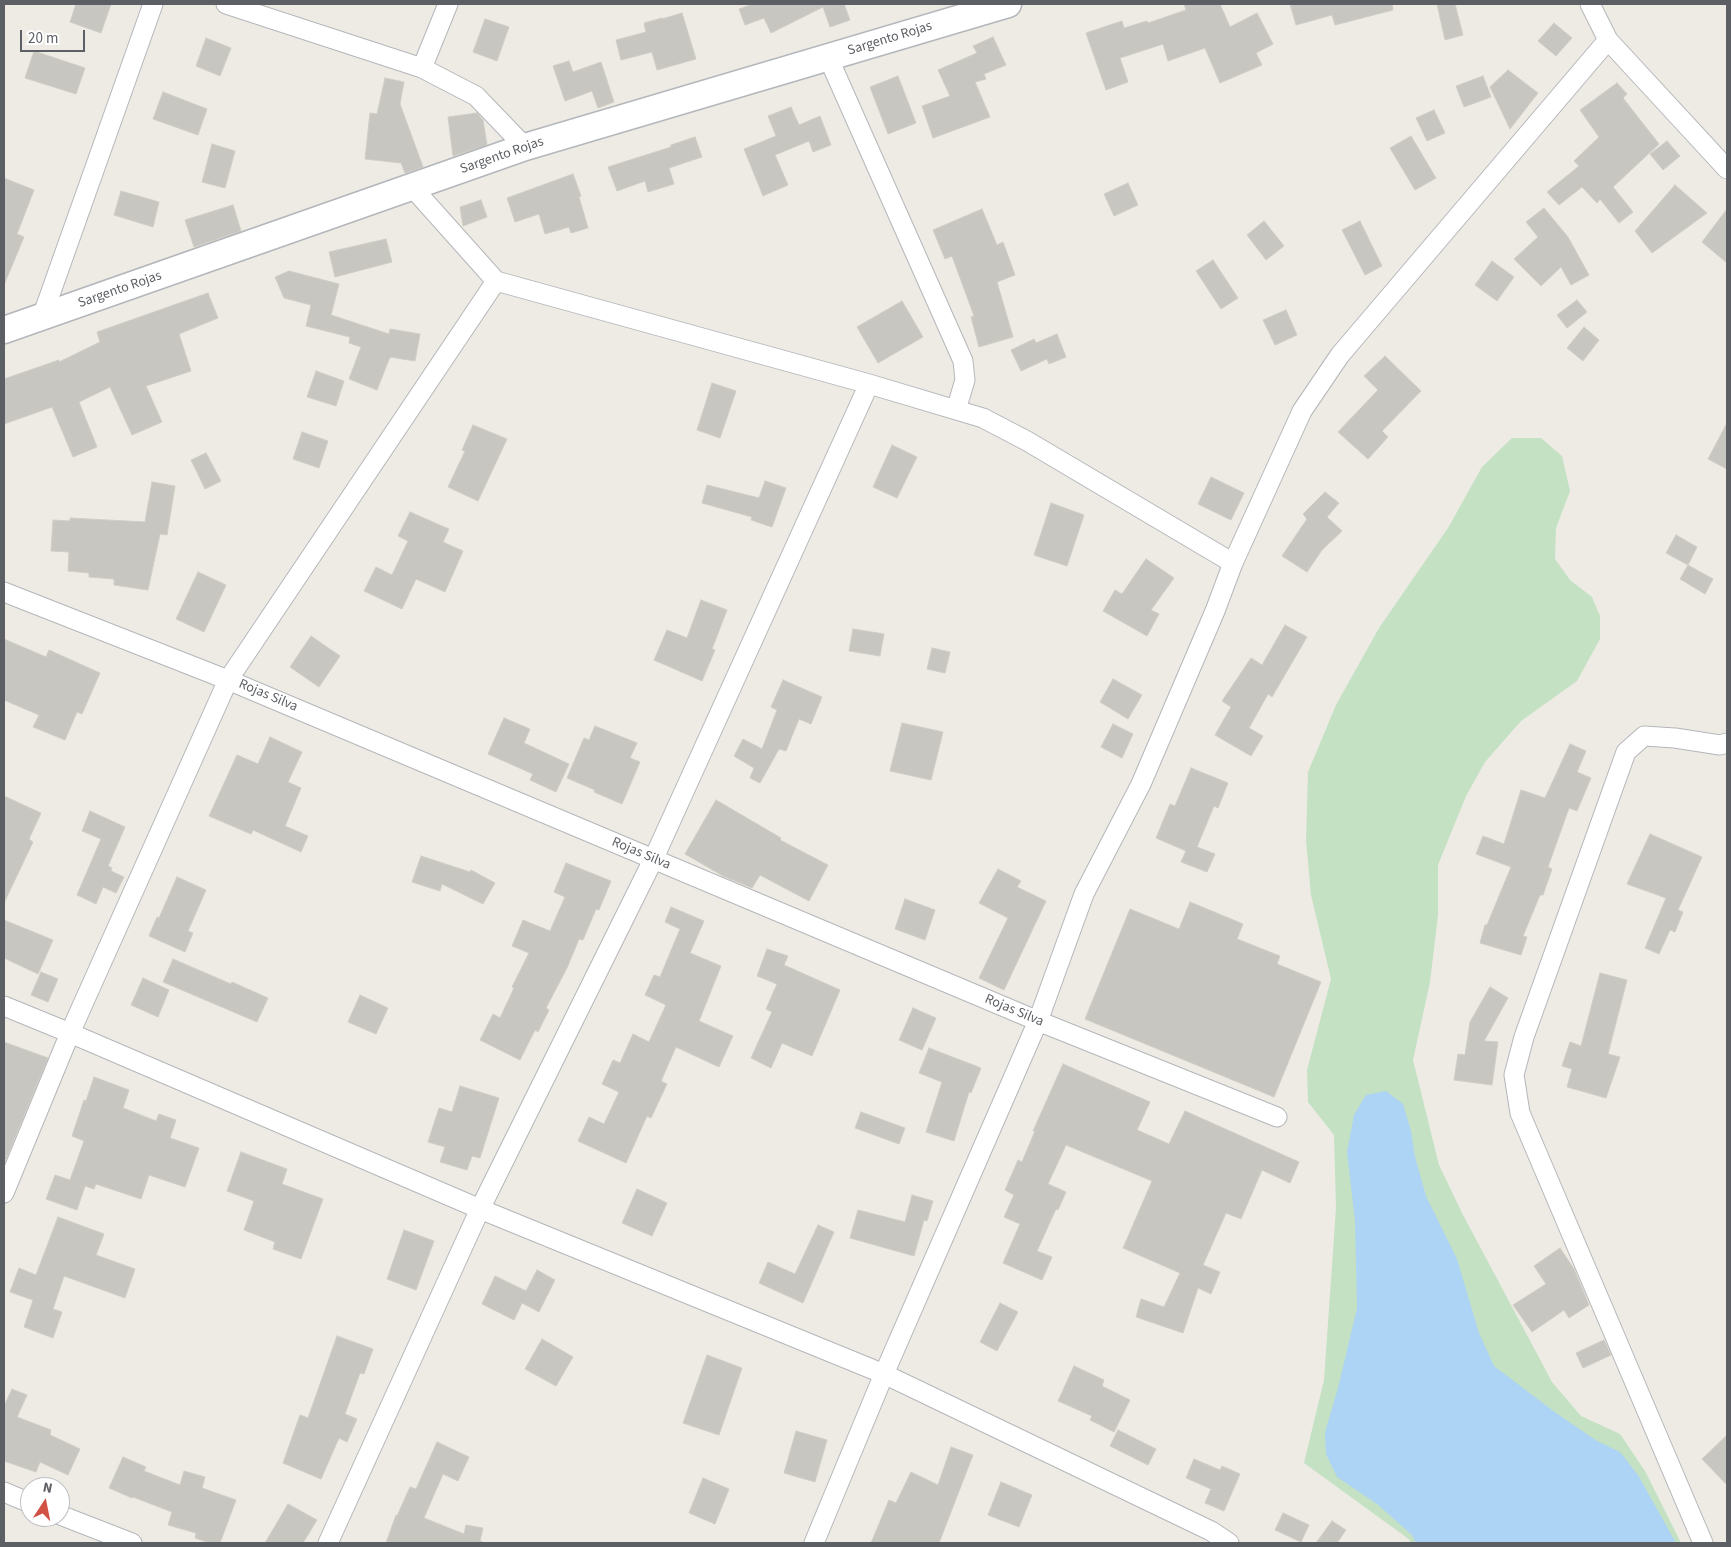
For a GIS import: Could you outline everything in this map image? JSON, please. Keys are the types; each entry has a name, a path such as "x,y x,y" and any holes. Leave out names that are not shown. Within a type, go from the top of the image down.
{"street":[{"path":"42,317 153,4"},
{"path":"226,4 422,68 476,96 525,147"},
{"path":"422,68 448,4"},
{"name":"Sargento Rojas","path":"4,330 525,147 1008,4"},
{"path":"1590,4 1608,40 1727,169"},
{"path":"814,1543 884,1374 1038,1021 1084,894 1140,784 1215,611 1233,563 1302,411 1340,355 1608,40"},
{"path":"828,57 963,361 964,380 956,410"},
{"path":"412,187 496,281 869,384 983,418 1027,441 1233,563"},
{"path":"4,1193 70,1033 228,680 496,281"},
{"path":"328,1543 480,1209 653,860 869,384"},
{"name":"Rojas Silva","path":"4,592 228,680 1038,1021 1277,1117"},
{"path":"1703,1543 1520,1113 1514,1074 1524,1037 1626,752 1644,736 1675,738 1720,745 1727,744"},
{"path":"4,1006 480,1209 884,1374 1211,1532 1229,1543"},
{"path":"4,1492 20,1499"},
{"path":"70,1519 132,1543"}],"green space":[{"path":"1512,438 1541,438 1562,456 1570,491 1556,528 1555,559 1570,580 1592,597 1600,616 1600,639 1577,681 1521,721 1485,762 1466,796 1438,865 1438,915 1430,982 1413,1060 1439,1165 1462,1213 1552,1382 1581,1416 1620,1434 1645,1471 1681,1543 1409,1543 1410,1540 1304,1463 1324,1380 1336,1208 1334,1135 1308,1102 1307,1070 1331,979 1311,895 1306,841 1308,772 1336,705 1379,628 1448,528 1482,467"}],"water":[{"path":"1386,1091 1403,1104 1426,1196 1457,1259 1479,1333 1494,1366 1597,1441 1620,1452 1638,1475 1676,1543 1416,1543 1412,1535 1377,1504 1337,1477 1326,1454 1325,1432 1338,1388 1357,1308 1355,1221 1347,1152 1354,1115 1366,1095"}],"building":[{"path":"76,4 111,4 101,33 70,22"},
{"path":"753,4 844,4 850,20 830,27 823,7 771,33 764,18 745,25 739,9"},
{"path":"1184,4 1220,4 1230,27 1257,13 1273,44 1256,53 1262,65 1220,83 1205,48 1168,61 1163,44 1120,58 1128,82 1106,90 1086,33 1122,21 1124,28 1147,21 1148,23 1186,10"},
{"path":"1290,4 1392,4 1393,10 1335,25 1332,15 1296,25"},
{"path":"1437,4 1455,4 1463,35 1445,40"},
{"path":"682,13 696,59 657,70 652,52 621,60 616,40 646,32 644,23"},
{"path":"485,19 509,27 497,61 473,52"},
{"path":"1554,23 1572,38 1556,56 1538,41"},
{"path":"993,37 1006,65 984,74 986,79 975,82 990,117 933,138 922,106 950,96 938,70 977,53 973,46"},
{"path":"206,38 231,48 220,76 196,66"},
{"path":"34,51 85,68 76,94 25,78"},
{"path":"569,61 573,72 601,62 614,102 598,108 592,91 565,101 553,66"},
{"path":"1508,70 1538,93 1510,129 1490,87"},
{"path":"898,76 916,123 888,134 870,87"},
{"path":"1483,76 1491,97 1464,107 1456,86"},
{"path":"385,78 404,82 400,104 423,167 405,173 401,163 365,159 370,113 377,114"},
{"path":"1617,83 1627,94 1623,98 1659,144 1613,187 1633,212 1619,223 1600,199 1597,203 1582,187 1559,205 1547,192 1579,166 1574,161 1599,137 1580,110"},
{"path":"163,92 207,109 198,135 153,119"},
{"path":"791,107 799,125 820,116 831,145 813,152 809,141 775,155 788,185 763,196 744,149 776,136 768,116"},
{"path":"1434,110 1445,133 1427,141 1416,118"},
{"path":"477,113 483,120 487,145 453,156 448,117"},
{"path":"1411,136 1436,178 1415,190 1390,148"},
{"path":"695,137 702,157 669,168 674,184 648,192 645,181 617,191 608,167 671,147 671,145"},
{"path":"1667,141 1680,156 1663,170 1650,154"},
{"path":"212,144 235,151 225,188 202,182"},
{"path":"573,174 581,196 579,197 588,228 571,233 569,227 545,234 539,214 515,222 507,198"},
{"path":"4,178 34,190 17,234 24,237 4,285"},
{"path":"1128,183 1138,205 1114,216 1104,194"},
{"path":"1675,185 1707,213 1652,253 1635,231"},
{"path":"121,191 159,202 153,227 114,215"},
{"path":"481,200 487,217 463,226 460,207"},
{"path":"233,205 241,231 194,247 185,220"},
{"path":"1544,208 1568,237 1589,275 1571,285 1561,267 1541,286 1514,259 1538,237 1526,222"},
{"path":"982,209 997,245 1003,242 1015,275 997,282 1013,337 979,347 971,317 974,316 952,256 945,259 933,230"},
{"path":"1727,209 1727,263 1702,242"},
{"path":"1264,221 1284,246 1266,260 1247,235"},
{"path":"1360,221 1382,266 1365,275 1342,230"},
{"path":"386,239 392,262 335,277 329,252"},
{"path":"1213,260 1238,298 1221,309 1196,271"},
{"path":"1492,261 1514,277 1497,301 1475,285"},
{"path":"289,271 339,284 331,315 389,334 390,329 420,334 415,361 390,357 377,390 349,379 361,347 349,343 350,337 306,326 311,305 284,298 275,277"},
{"path":"208,293 218,318 179,334 191,371 146,386 162,422 132,435 110,387 79,402 97,447 73,457 52,407 4,424 4,379 59,360 59,362 100,342 97,332"},
{"path":"1577,300 1587,312 1567,328 1557,315"},
{"path":"902,301 923,337 878,363 857,327"},
{"path":"1286,310 1297,335 1275,345 1263,320"},
{"path":"1584,327 1599,340 1583,361 1567,348"},
{"path":"1057,334 1066,357 1049,364 1047,359 1021,371 1011,350 1034,339 1036,343"},
{"path":"1385,356 1421,391 1382,431 1388,437 1368,459 1338,432 1378,390 1364,376"},
{"path":"316,371 344,381 336,406 307,397"},
{"path":"712,383 736,391 720,438 697,430"},
{"path":"1727,423 1727,469 1708,459"},
{"path":"473,425 507,439 478,501 448,487 465,451 462,450"},
{"path":"302,432 328,441 319,468 293,459"},
{"path":"892,445 917,457 897,498 873,487"},
{"path":"206,453 221,481 205,489 191,460"},
{"path":"1211,477 1244,493 1231,520 1198,504"},
{"path":"765,481 786,488 772,527 751,520 752,517 702,503 707,485 759,498"},
{"path":"152,482 175,486 167,535 160,534 148,590 114,585 114,579 89,577 89,573 68,571 69,552 51,551 53,520 70,521 70,518 145,522"},
{"path":"1325,492 1339,503 1327,517 1342,531 1322,550 1307,572 1282,556 1307,519 1303,514"},
{"path":"1051,503 1084,515 1067,566 1034,555"},
{"path":"410,512 449,529 443,542 463,551 445,592 416,579 402,609 364,591 376,567 392,575 408,541 398,536"},
{"path":"1676,535 1697,547 1688,565 1666,553"},
{"path":"1146,559 1174,578 1151,610 1159,614 1147,636 1103,611 1115,590 1122,594"},
{"path":"1688,565 1713,579 1705,594 1680,579"},
{"path":"198,572 226,585 204,632 176,619"},
{"path":"701,600 727,610 712,649 715,650 702,681 654,660 667,630 687,638"},
{"path":"1285,625 1307,637 1272,697 1268,694 1249,728 1263,736 1251,756 1215,735 1231,707 1222,701 1251,658 1262,665"},
{"path":"853,629 884,634 880,656 849,651"},
{"path":"311,636 340,656 319,687 290,667"},
{"path":"4,639 46,657 49,650 100,673 82,714 77,712 65,740 33,727 39,715 4,700"},
{"path":"932,648 950,652 945,673 927,669"},
{"path":"1113,679 1142,695 1128,719 1100,702"},
{"path":"783,680 822,697 811,724 799,719 786,751 779,749 760,783 750,778 754,768 734,756 743,739 762,749 777,710 771,707"},
{"path":"504,718 530,729 524,743 569,764 556,792 530,780 533,774 488,754"},
{"path":"902,723 943,732 931,780 890,771"},
{"path":"1113,724 1133,734 1122,758 1101,747"},
{"path":"595,726 637,743 630,758 640,762 622,804 567,778 584,738 589,740"},
{"path":"270,737 302,752 288,782 301,788 285,826 308,836 301,852 253,830 251,834 209,816 237,755 258,764"},
{"path":"1570,744 1586,751 1577,772 1591,778 1577,811 1569,808 1548,867 1552,869 1543,895 1540,895 1523,936 1527,937 1521,955 1480,943 1485,925 1487,925 1511,867 1476,854 1483,836 1504,844 1521,790 1545,798"},
{"path":"1191,768 1228,783 1218,808 1214,806 1197,847 1215,854 1207,872 1181,862 1186,851 1156,838 1170,804 1175,806"},
{"path":"4,796 41,813 29,839 33,842 4,903"},
{"path":"716,800 781,838 780,840 828,865 809,901 760,875 752,888 723,876 685,854"},
{"path":"90,811 125,827 108,866 112,868 111,871 124,877 116,893 103,887 96,904 77,895 101,839 82,831"},
{"path":"1650,834 1702,857 1678,910 1683,912 1675,932 1670,930 1659,954 1645,948 1666,898 1627,884"},
{"path":"421,856 470,872 471,870 495,883 483,904 442,884 440,891 412,882"},
{"path":"566,863 611,881 599,910 596,909 583,940 579,939 567,968 546,1008 549,1010 538,1032 535,1030 520,1060 480,1040 493,1014 500,1018 514,988 512,987 529,953 512,946 523,920 550,931 565,897 554,892"},
{"path":"998,869 1021,881 1017,887 1046,901 1004,990 979,978 1008,918 979,903"},
{"path":"177,877 206,890 188,931 193,933 185,952 149,936"},
{"path":"905,899 935,910 925,940 895,929"},
{"path":"1190,902 1243,924 1237,939 1280,956 1277,964 1321,982 1274,1097 1085,1019 1130,909 1179,929"},
{"path":"671,907 704,921 690,953 721,966 699,1021 733,1036 719,1067 676,1047 661,1081 667,1084 651,1118 647,1116 626,1163 578,1141 589,1117 604,1124 619,1092 602,1084 613,1060 620,1063 633,1034 649,1042 666,1005 645,995 654,975 660,977 680,929 665,922"},
{"path":"4,920 53,940 38,974 4,958"},
{"path":"767,949 788,956 784,965 840,990 812,1056 782,1043 771,1068 751,1058 772,1012 766,1009 777,984 757,976"},
{"path":"173,959 268,998 257,1022 163,982"},
{"path":"41,972 58,979 48,1002 31,995"},
{"path":"1600,973 1627,980 1608,1054 1620,1057 1606,1098 1567,1087 1572,1069 1562,1066 1570,1042 1581,1046"},
{"path":"143,978 169,990 158,1017 131,1005"},
{"path":"1490,987 1508,998 1484,1041 1498,1042 1492,1085 1454,1080 1458,1054 1465,1055 1470,1022"},
{"path":"360,995 388,1008 376,1034 348,1022"},
{"path":"913,1008 936,1018 922,1050 899,1040"},
{"path":"4,1042 48,1058 4,1164"},
{"path":"929,1048 981,1068 971,1093 969,1092 954,1141 926,1132 942,1082 919,1073"},
{"path":"1063,1064 1150,1102 1137,1130 1169,1144 1185,1111 1299,1162 1290,1183 1262,1170 1241,1219 1226,1213 1203,1265 1220,1272 1211,1294 1198,1288 1183,1333 1136,1317 1141,1299 1164,1307 1180,1273 1123,1248 1152,1181 1066,1145 1048,1184 1066,1192 1037,1251 1052,1257 1042,1280 1003,1263 1020,1224 1004,1217 1014,1195 1005,1190 1018,1160 1022,1162 1035,1131 1033,1131"},
{"path":"94,1077 129,1090 123,1108 156,1121 159,1114 176,1120 170,1138 199,1148 185,1187 149,1175 141,1199 96,1184 94,1189 85,1186 77,1210 46,1199 55,1175 70,1180 84,1141 72,1136"},
{"path":"460,1086 499,1098 480,1158 472,1156 467,1170 440,1162 445,1147 428,1142 439,1108 452,1112"},
{"path":"861,1112 905,1128 899,1144 855,1128"},
{"path":"241,1152 287,1169 282,1184 323,1199 301,1259 273,1249 275,1242 244,1230 254,1201 227,1191"},
{"path":"637,1189 667,1203 652,1236 622,1223"},
{"path":"912,1195 933,1201 927,1221 924,1220 914,1256 850,1238 858,1210 905,1222"},
{"path":"58,1217 104,1234 96,1255 135,1269 125,1298 64,1276 53,1309 62,1312 53,1338 24,1327 33,1300 10,1292 19,1268 36,1275"},
{"path":"818,1225 834,1232 803,1303 759,1283 768,1262 795,1274"},
{"path":"404,1230 434,1241 416,1290 387,1279"},
{"path":"1560,1248 1574,1269 1589,1305 1569,1318 1564,1310 1532,1332 1513,1305 1546,1284 1534,1266"},
{"path":"537,1270 555,1280 539,1312 522,1303 514,1320 482,1304 495,1276 526,1291"},
{"path":"1000,1303 1018,1312 997,1351 980,1342"},
{"path":"337,1336 373,1349 364,1374 360,1373 345,1414 357,1419 347,1442 339,1438 321,1479 283,1463 300,1415 308,1418"},
{"path":"542,1339 573,1357 556,1386 525,1369"},
{"path":"1604,1340 1611,1355 1583,1368 1576,1353"},
{"path":"707,1355 742,1368 719,1435 683,1423"},
{"path":"1074,1366 1104,1380 1102,1386 1130,1400 1114,1432 1090,1420 1092,1416 1058,1401"},
{"path":"12,1389 27,1395 17,1417 51,1430 50,1435 80,1449 68,1475 40,1462 36,1472 4,1461 4,1406"},
{"path":"1118,1430 1156,1449 1148,1465 1110,1446"},
{"path":"796,1431 827,1440 815,1482 784,1473"},
{"path":"1727,1435 1727,1485 1702,1459"},
{"path":"437,1442 469,1457 458,1481 443,1474 424,1518 464,1534 466,1525 483,1528 480,1541 485,1543 386,1543 396,1515 410,1487 416,1489"},
{"path":"951,1447 973,1455 939,1543 871,1543 889,1500 896,1503 911,1472 938,1485"},
{"path":"123,1457 146,1467 144,1471 180,1485 184,1471 205,1477 202,1488 236,1500 220,1543 210,1543 195,1538 196,1533 168,1525 172,1512 109,1488"},
{"path":"1194,1459 1220,1470 1222,1466 1240,1474 1224,1511 1205,1503 1211,1489 1186,1478"},
{"path":"703,1478 729,1489 715,1524 689,1513"},
{"path":"1001,1482 1032,1495 1019,1527 988,1515"},
{"path":"288,1504 317,1520 303,1543 265,1543"},
{"path":"1283,1513 1309,1525 1301,1542 1275,1530"},
{"path":"1332,1521 1346,1530 1337,1543 1316,1543"}]}
